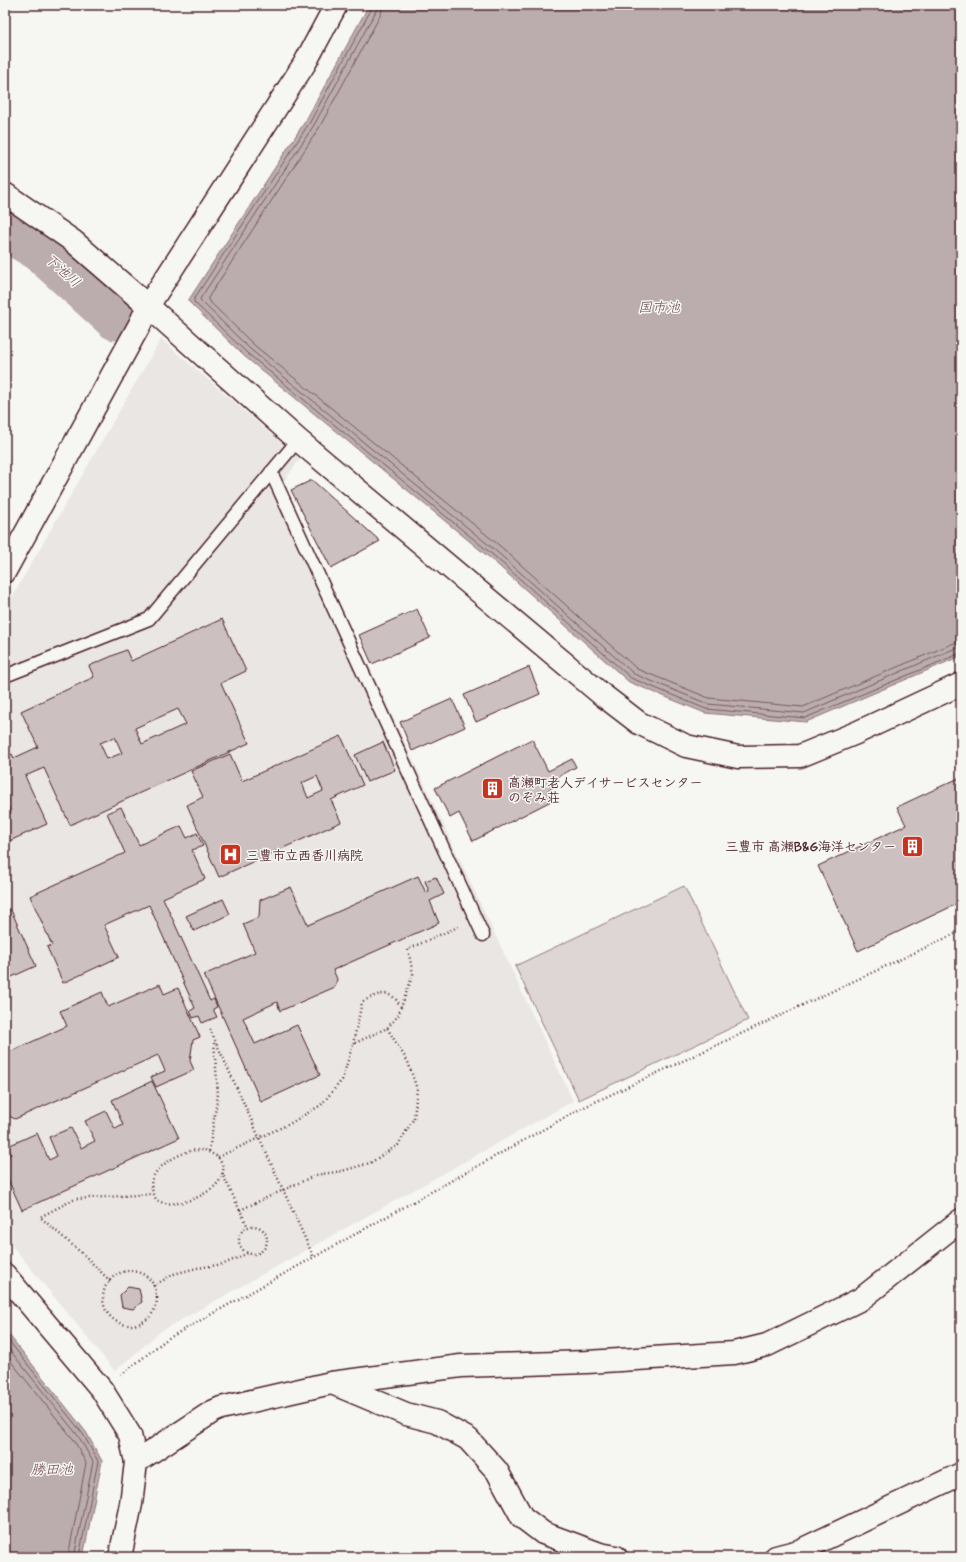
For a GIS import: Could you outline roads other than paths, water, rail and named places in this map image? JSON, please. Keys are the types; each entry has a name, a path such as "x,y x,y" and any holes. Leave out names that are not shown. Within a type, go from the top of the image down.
{"street":[{"path":"5,571 137,331 148,306 305,63 336,5"},
{"path":"5,194 73,241 298,440 600,693 639,723 686,746 738,757 800,756 856,733 961,684"},
{"path":"136,1462 212,1412 221,1408 331,1383 461,1366 587,1362 734,1353 767,1345 861,1299 961,1220"},
{"path":"5,1275 102,1390 130,1435 136,1462 131,1504 120,1557"},
{"path":"331,1383 406,1414 437,1422 468,1439 497,1471 522,1517 542,1533 600,1554 616,1557"},
{"path":"776,1557 799,1551 961,1474"}],"lane":[{"path":"5,676 149,619 298,440"},
{"path":"271,472 482,935"}],"water":[{"name":"国市池","path":"369,5 961,5 961,656 806,722 705,713 629,682 490,558 244,356 188,301 306,120"},
{"name":"勝田池","path":"5,1330 86,1432 102,1461 83,1557 5,1557"}],"waterway":[{"name":"下池川","path":"5,228 40,249 116,318"}],"place":[{"name":"高瀬町老人デイサービスセンター のぞみ荘","path":"492,789"},
{"name":"三豊市 高瀬B&G海洋センター","path":"912,846"},
{"name":"三豊市立西香川病院","path":"231,855"}]}
